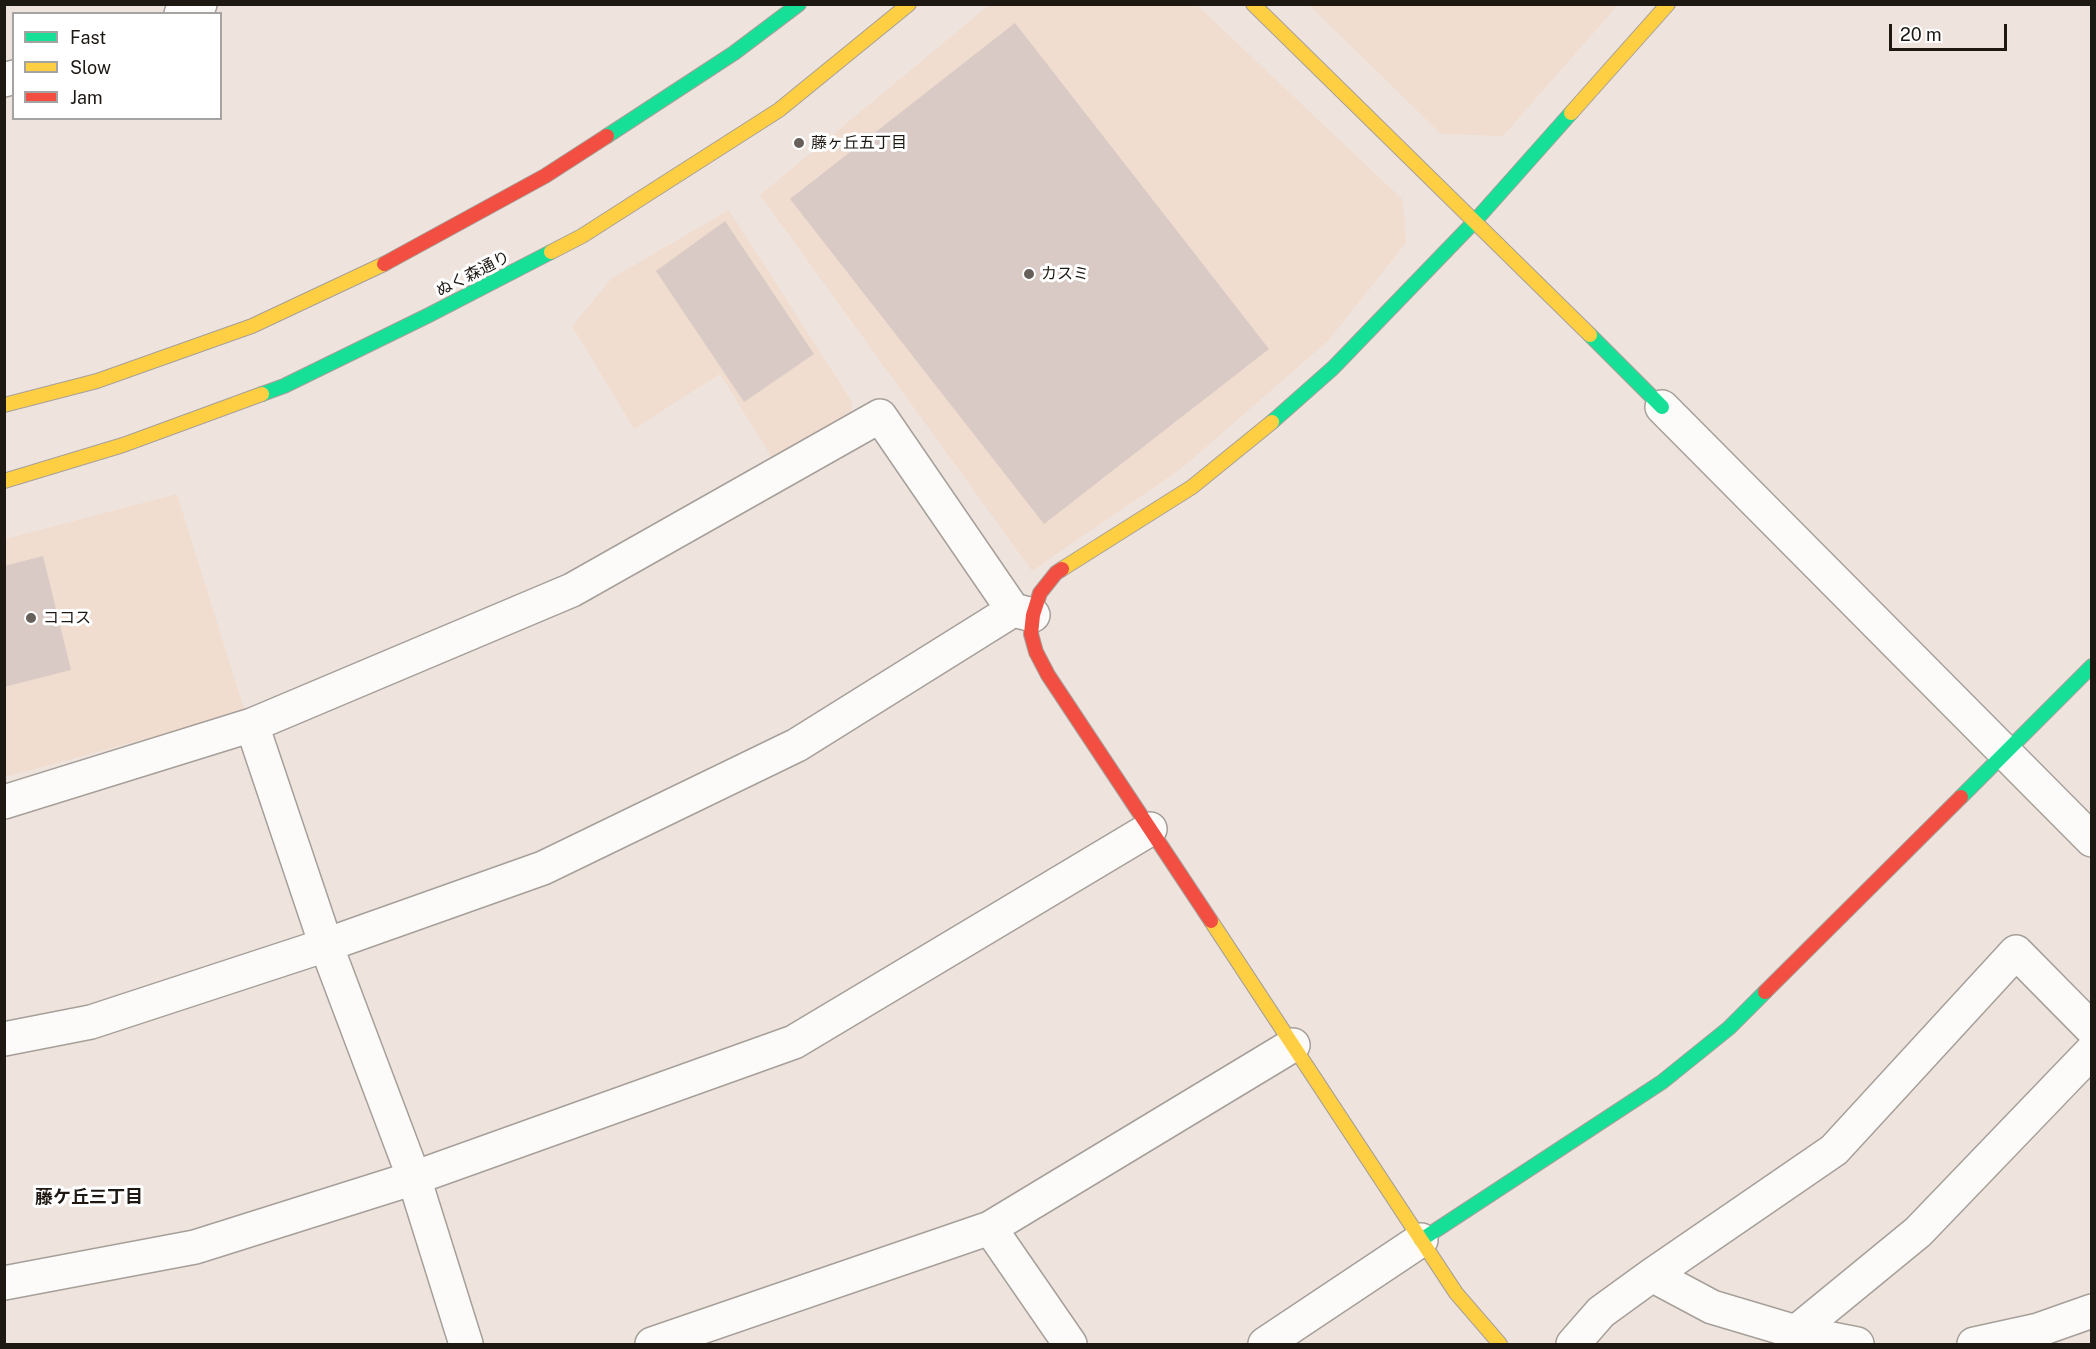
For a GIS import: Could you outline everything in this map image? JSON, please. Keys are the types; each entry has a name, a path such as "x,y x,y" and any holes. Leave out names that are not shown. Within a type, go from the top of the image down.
{"street":[{"path":"185,12 200,4"},
{"path":"4,405 97,381 252,326 396,258 544,176 734,53 799,4"},
{"name":"ぬく森通り","path":"4,481 123,445 284,386 582,236 779,110 909,4"},
{"path":"1253,4 1662,407 2091,840"},
{"path":"4,1040 92,1022 326,945 543,868 797,745 1023,612 1056,573 1192,487 1295,403 1333,368 1475,221 1668,4"},
{"path":"4,802 252,725 572,590 880,416 1023,612 1036,652 1044,667 1456,1293 1495,1343"},
{"path":"1265,1344 1662,1082 1729,1028 2007,753 2091,666"},
{"path":"252,725 326,945 414,1178 466,1344"},
{"path":"4,1283 195,1247 414,1178 794,1042 1150,829"},
{"path":"1573,1344 1601,1312 1834,1150 2016,952 2091,1029"},
{"path":"652,1344 990,1228 1293,1045"},
{"path":"1796,1332 1918,1232 2091,1051"},
{"path":"990,1228 1070,1344"},
{"path":"1652,1275 1712,1307 1796,1332 1857,1344"},
{"path":"1974,1344 2038,1330 2091,1311"}],"shaded area":[{"path":"989,5 1197,5 1402,199 1405,219 1406,243 1328,341 1182,468 1032,571 760,195"},
{"path":"1309,5 1618,5 1503,136 1441,134"},
{"path":"729,210 852,402 851,412 772,458 720,374 634,429 572,326 612,278"},
{"path":"177,494 245,712 5,777 5,539"}],"building":[{"name":"カスミ","path":"1015,23 1269,349 1044,524 790,199"},
{"path":"725,221 814,354 744,402 656,271"},
{"name":"ココス","path":"43,556 71,670 4,687 4,566"}],"traffic: fast":[{"path":"607,136 734,53 799,4"},
{"path":"1272,422 1333,368 1475,221 1571,113"},
{"path":"262,394 284,386 427,316 551,252"},
{"path":"1590,335 1662,407"},
{"path":"1961,797 2092,666"},
{"path":"1421,1240 1662,1082 1729,1028 1765,992"}],"traffic: slow":[{"path":"551,252 582,236 779,110 909,4"},
{"path":"1253,4 1590,335"},
{"path":"1571,113 1668,4"},
{"path":"4,405 97,381 252,326 384,264"},
{"path":"4,481 123,445 262,394"},
{"path":"1062,569 1192,487 1272,422"},
{"path":"1211,921 1456,1293 1500,1344"}],"traffic: jam":[{"path":"384,264 545,176 607,136"},
{"path":"1062,569 1040,593 1033,615 1031,634 1036,652 1048,675 1211,921"},
{"path":"1765,992 1961,797"}],"place":[{"name":"藤ヶ丘五丁目","path":"799,143"},
{"name":"カスミ","path":"1029,274"},
{"name":"ココス","path":"31,618"}],"district":[{"name":"藤ケ丘三丁目","path":"89,1197"}]}
